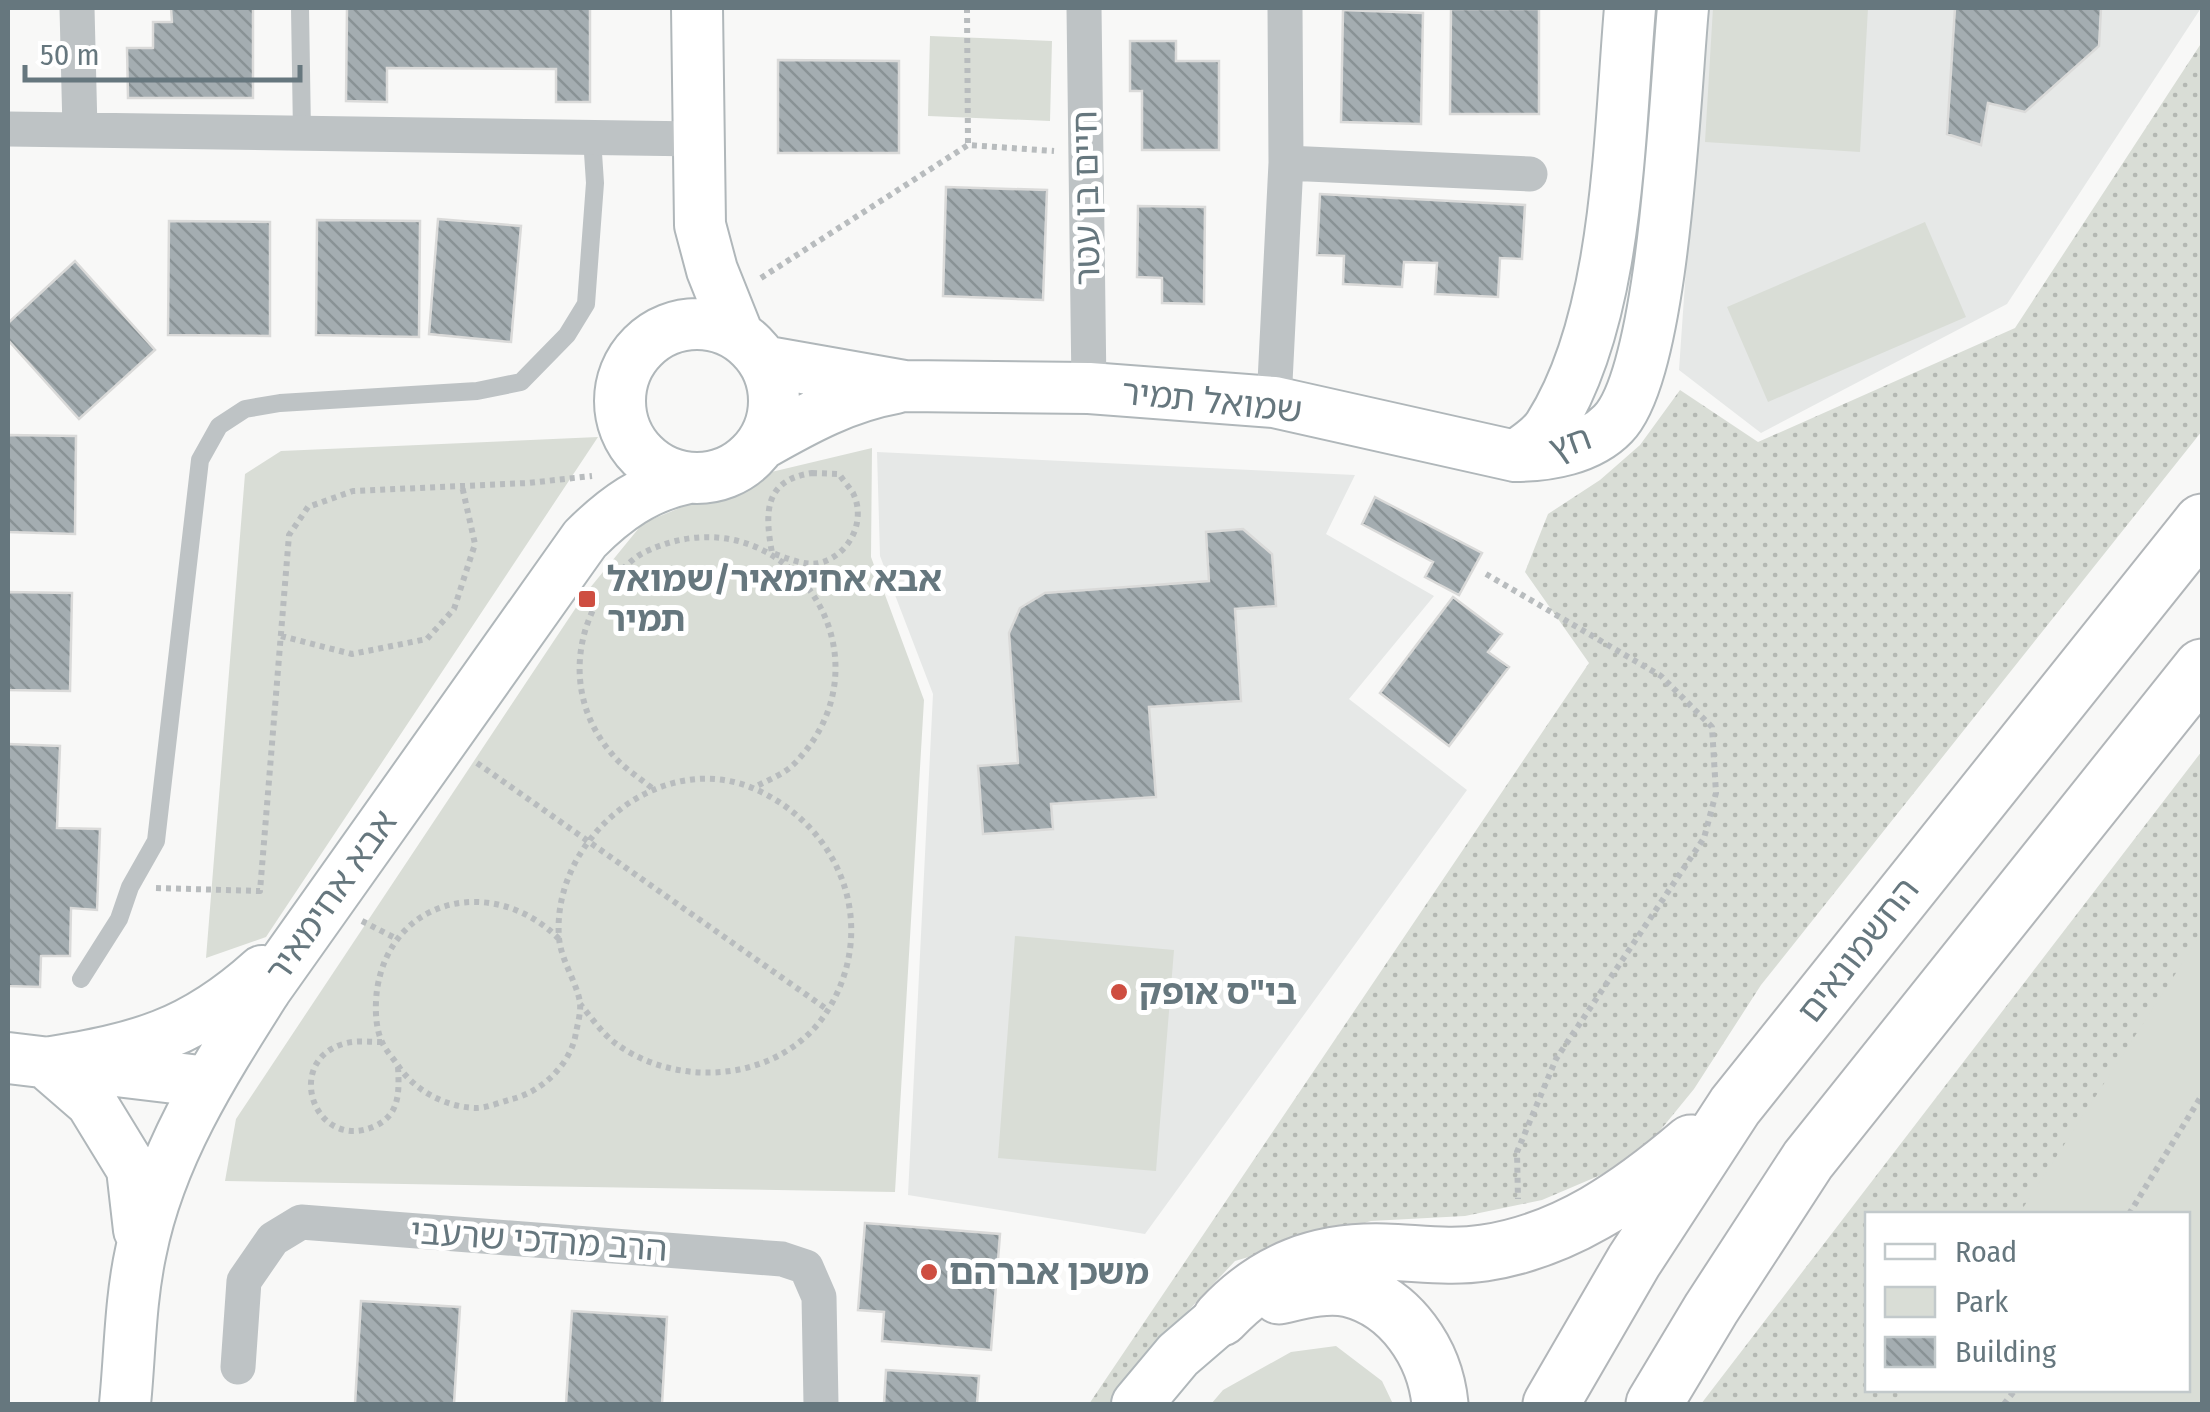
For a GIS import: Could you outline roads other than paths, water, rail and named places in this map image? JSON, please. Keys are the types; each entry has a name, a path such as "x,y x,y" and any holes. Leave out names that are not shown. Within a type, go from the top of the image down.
{"highway":[{"name":"החשמונאים","path":"1551,1404 1634,1261 1735,1106 2202,522"},
{"path":"1654,1404 1808,1160 2202,668"},
{"path":"1220,1318 1256,1286 1304,1260 1356,1252 1455,1256 1553,1235 1646,1181 1735,1106"},
{"path":"1220,1318 1305,1290 1348,1289 1378,1302 1403,1320 1421,1343 1440,1404"}],"street":[{"path":"77,8 80,130"},
{"path":"596,561 615,473 621,387 630,363 678,294 692,262 700,226 697,8"},
{"name":"חיים בן עטר","path":"1084,8 1088,388"},
{"path":"1274,402 1286,164 1285,8"},
{"name":"חץ","path":"1514,456 1548,429 1590,334 1606,266 1630,8"},
{"name":"חץ","path":"1514,456 1543,456 1592,440 1614,424 1628,403 1649,334 1659,276 1683,8"},
{"path":"8,130 699,139"},
{"path":"1286,164 1530,174"},
{"path":"621,412 629,436 644,456 664,471 688,478 730,472 762,444 771,424 772,381 741,333 700,226"},
{"path":"646,343 667,330 691,324 741,333"},
{"name":"שמואל תמיר","path":"741,333 905,386"},
{"name":"שמואל תמיר","path":"762,444 861,394 905,386 1088,388 1274,402 1514,456"},
{"name":"אבא אחימאיר","path":"124,1404 140,1254 155,1196 208,1082 266,988 443,739 596,561 631,499 666,482 688,478"},
{"path":"27,1060 120,1051 158,1038 229,1001 308,930"},
{"path":"27,1060 208,1082"},
{"path":"27,1060 90,1102 132,1169 140,1254"},
{"name":"הרב מרדכי שרעבי","path":"238,1367 244,1281 272,1239 301,1222 782,1258 806,1267 819,1298 821,1404"},
{"path":"1137,1404 1178,1355 1220,1318"}],"lane":[{"path":"300,8 302,134"},
{"path":"81,979 119,919 130,887 156,840 200,460 218,426 245,409 280,403 477,391 521,382 567,335 586,304 595,183 592,138"}],"place":[{"name":"אבא אחימאיר/שמואל תמיר","path":"587,599"},
{"name":"בי\"ס אופק","path":"1119,992"},
{"name":"משכן אברהם","path":"929,1272"}]}
